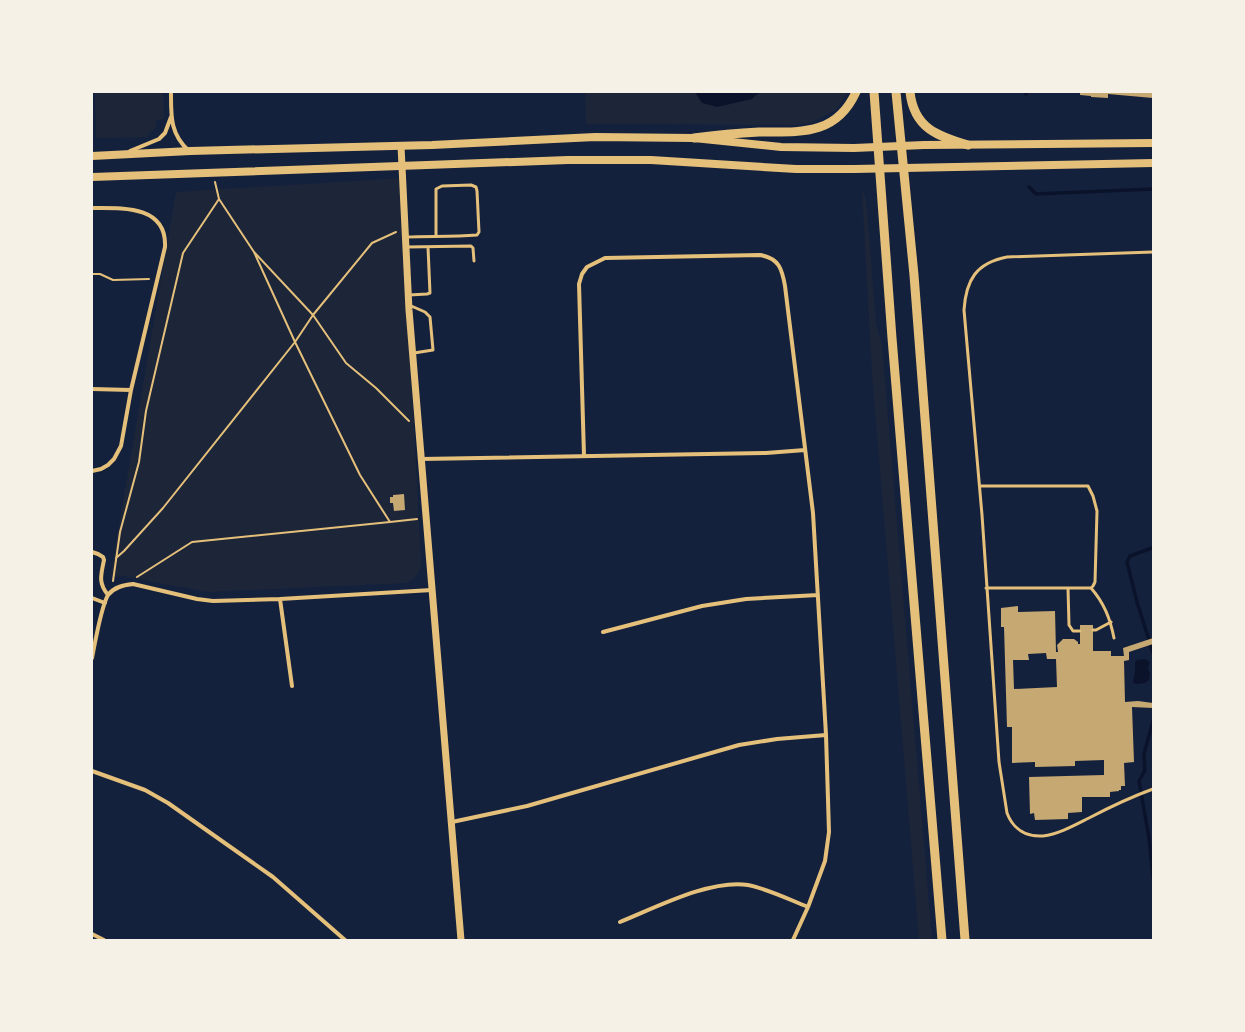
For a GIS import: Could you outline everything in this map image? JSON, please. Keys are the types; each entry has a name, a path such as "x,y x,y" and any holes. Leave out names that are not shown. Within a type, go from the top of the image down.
{"main road":[{"path":"694,138 721,134 758,132 792,133 822,128 844,112 852,101 856,92"},
{"path":"874,92 892,338 942,940"},
{"path":"896,92 900,146 914,275 965,940"},
{"path":"910,92 913,109 917,116 929,129 947,139 968,145"},
{"path":"92,156 190,151 400,146 595,137 694,138 781,147 1153,143"},
{"path":"92,177 568,160 651,160 796,168 879,169 1153,163"}],"street":[{"path":"171,92 171,117 177,138 190,151"},
{"path":"120,154 159,139 165,133 171,117"},
{"path":"400,146 408,295 461,940"},
{"path":"92,208 134,210 144,212 151,216 159,225 166,239 158,279 131,390 121,446 119,452 108,465 101,469 92,471"},
{"path":"584,456 579,284 582,274 587,267 605,258 628,257 760,255 767,256 775,260 783,273 785,286 813,513 826,735 829,832 824,860 808,907 793,940"},
{"path":"92,389 131,390"},
{"path":"421,459 766,453 805,450"},
{"path":"92,552 103,557 104,560 101,582 108,595"},
{"path":"92,658 104,603 112,591 125,585 133,584 197,599 213,601 280,599 432,590"},
{"path":"603,632 702,606 746,599 818,595"},
{"path":"92,598 104,603"},
{"path":"280,599 292,686"},
{"path":"452,822 527,806 739,745 777,739 826,735"},
{"path":"92,771 146,790 168,803 273,877 345,940"},
{"path":"620,922 697,892 726,885 747,885 771,892 808,907"},
{"path":"92,934 104,940"}],"lane":[{"path":"1137,144 1153,138"},
{"path":"405,237 476,235 478,234 476,186 442,186 436,190 436,236"},
{"path":"406,247 471,246 474,248 474,261"},
{"path":"408,295 430,293 428,247"},
{"path":"1153,252 1007,257 992,261 982,266 969,281 964,310 980,486 999,762 1010,821 1022,832 1031,835 1045,836 1057,832 1126,799 1153,789"},
{"path":"409,305 425,312 430,317 433,348 432,351 413,353"},
{"path":"980,486 1088,486 1093,496 1096,511 1095,582 1091,588"},
{"path":"986,588 1091,588"},
{"path":"1068,588 1069,626 1073,631 1080,631"},
{"path":"1091,588 1106,610 1111,622 1114,638"},
{"path":"1093,630 1096,630 1111,622"}],"path":[{"path":"213,173 219,199 254,252 295,342 360,475 390,522"},
{"path":"112,591 120,532 139,462 146,412 183,253 219,199"},
{"path":"116,558 163,508 295,342 313,315 372,243 405,229"},
{"path":"254,252 313,315 346,363 376,388 408,420 419,427"},
{"path":"92,274 100,274 113,280 158,279"},
{"path":"125,585 192,542 426,518"}],"shaded area":[{"path":"95,92 163,92 164,119 156,120 156,127 147,137 96,138"},
{"path":"585,92 848,92 836,110 812,122 796,125 586,124"},
{"path":"695,92 762,92 752,99 717,107 702,103"},
{"path":"402,178 421,566 417,575 405,583 209,592 124,576 110,578 176,192"},
{"path":"862,191 865,196 867,209 876,323 882,345 932,940 919,940 872,373"},
{"path":"1145,659 1150,662 1148,667 1150,674 1149,680 1145,683 1136,684 1133,682 1135,662 1137,660"}],"building":[{"path":"1080,92 1153,92 1153,98 1108,94 1108,98 1091,97 1080,95"},
{"path":"404,494 405,510 394,511 393,503 390,503 390,497 393,497 393,495"},
{"path":"1018,606 1018,612 1055,611 1056,652 1058,652 1057,645 1063,639 1074,639 1078,642 1078,644 1080,644 1080,625 1093,625 1093,651 1111,651 1111,656 1124,656 1123,648 1153,638 1153,644 1129,652 1129,660 1124,661 1125,702 1138,701 1153,703 1153,708 1132,707 1134,762 1124,763 1125,786 1121,786 1121,790 1119,791 1110,792 1110,797 1082,797 1082,812 1068,813 1068,819 1035,820 1034,813 1030,814 1029,777 1104,775 1104,760 1075,761 1075,766 1035,767 1035,762 1012,763 1012,727 1007,727 1004,627 1001,627 1001,608","holes":["1046,653 1047,659 1056,659 1057,687 1014,689 1013,660 1029,660 1028,654"]}],"waterway":[{"path":"1029,187 1036,194 1153,189"},
{"path":"1149,640 1137,602 1127,562 1130,556 1152,548"},
{"path":"1150,645 1153,653"},
{"path":"1153,721 1144,754 1145,770 1139,781 1149,838 1153,879"}]}
